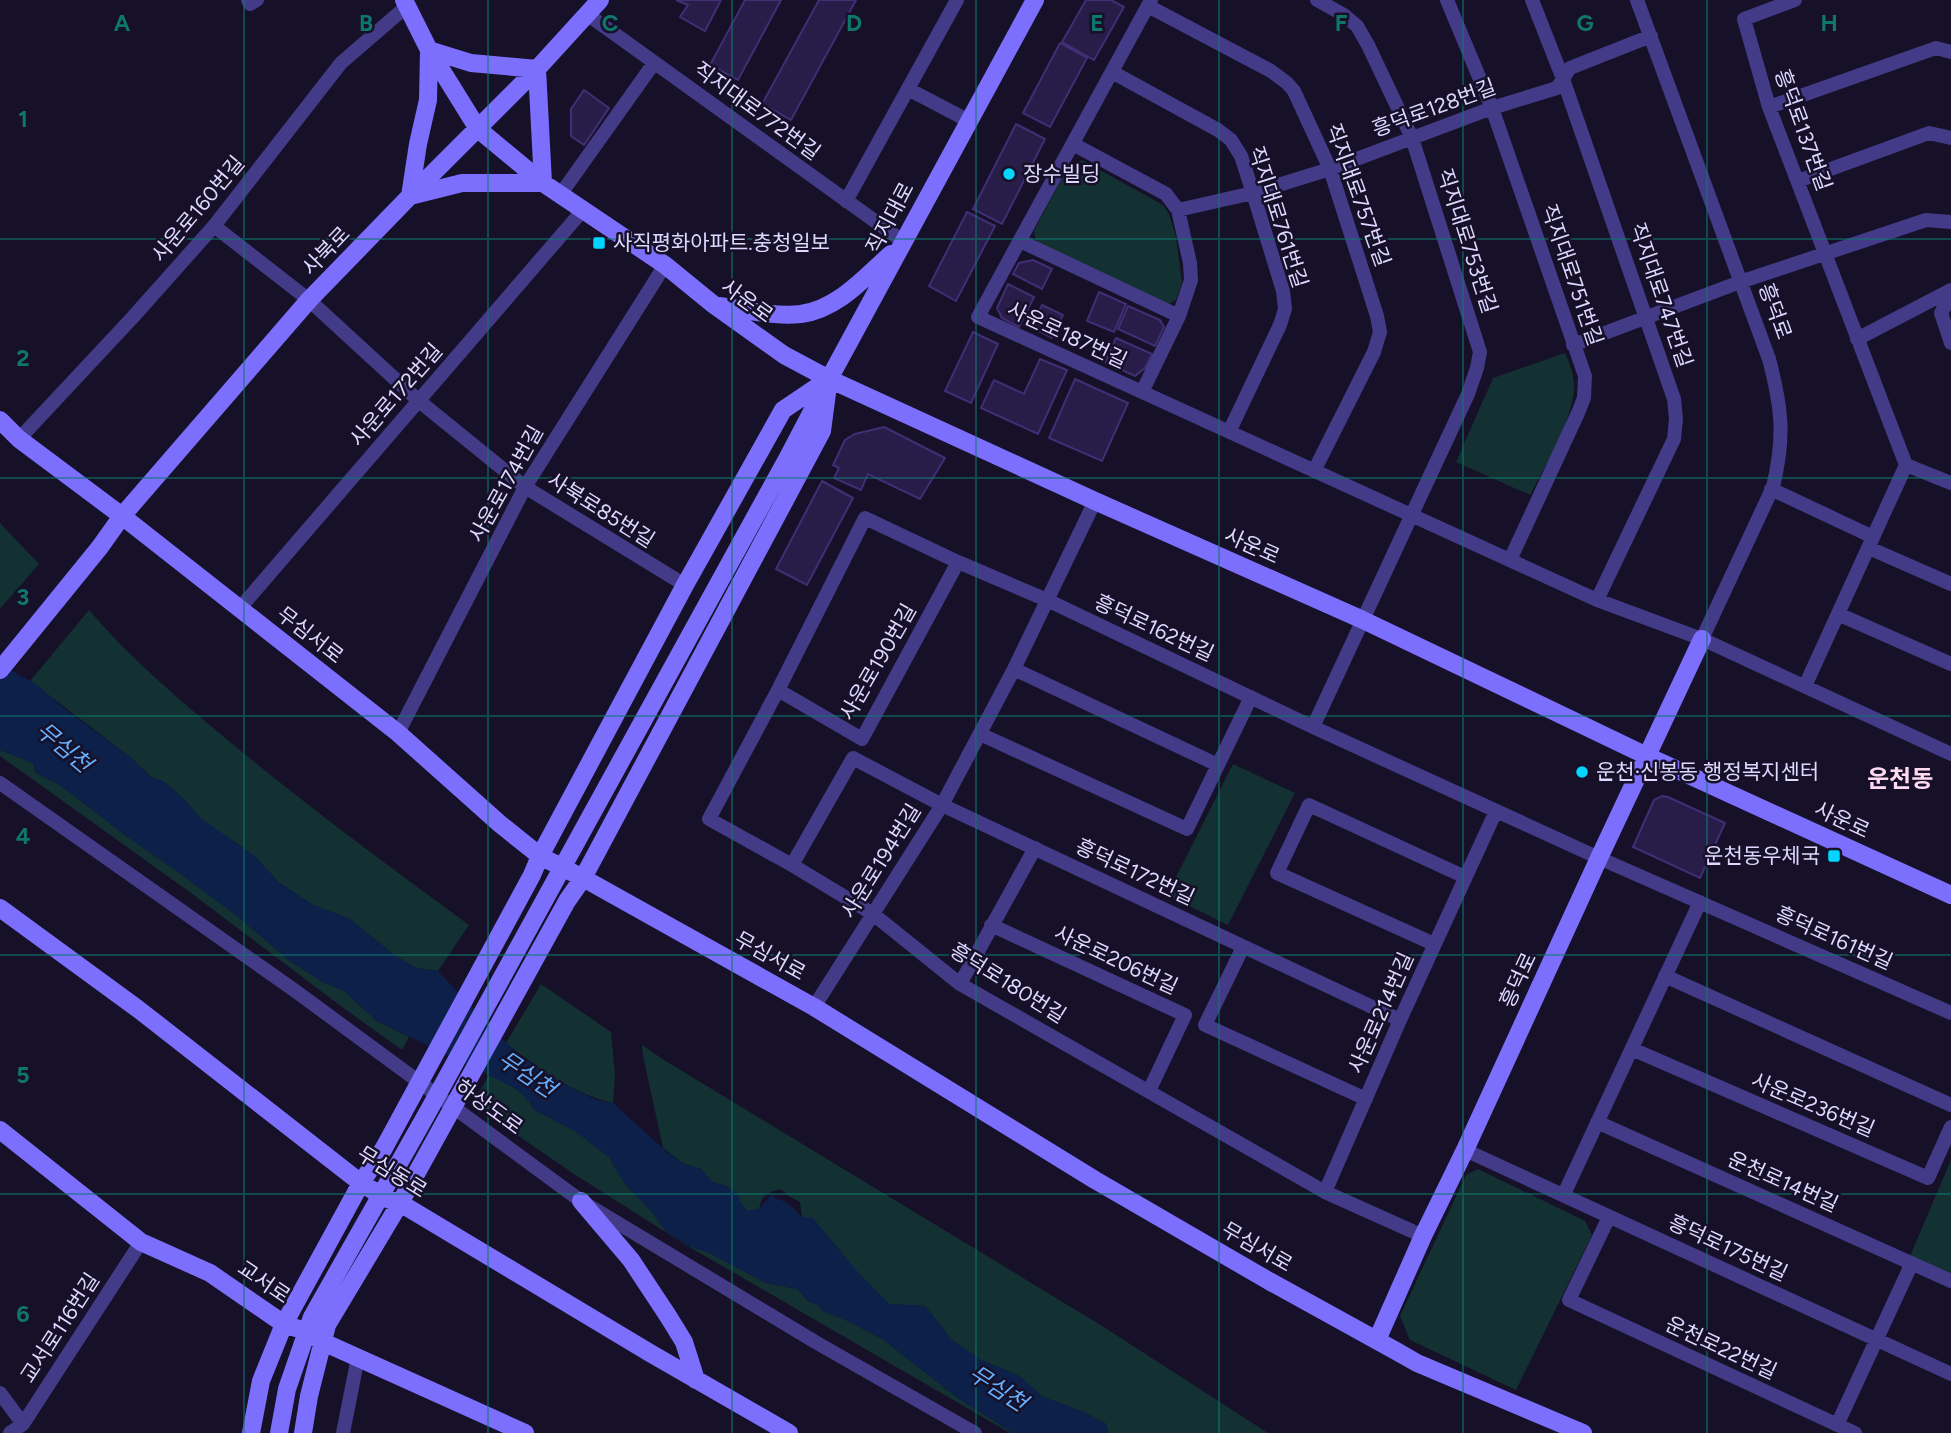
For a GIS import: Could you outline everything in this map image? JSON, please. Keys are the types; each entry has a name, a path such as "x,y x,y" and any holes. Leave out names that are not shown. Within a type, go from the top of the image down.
{"street":[{"name":"사북로","path":"0,670 122,516 309,300 537,69 600,0"},
{"path":"846,201 957,0"},
{"name":"직지대로","path":"279,1433 287,1389 312,1317 436,1098 787,459 1035,0"},
{"name":"직지대로753번길","path":"1317,0 1344,15 1357,26 1412,138 1480,352 1478,368 1468,394 1363,620"},
{"name":"직지대로751번길","path":"1447,0 1492,108 1585,376 1584,398 1510,560"},
{"name":"직지대로747번길","path":"1532,0 1563,79 1674,399 1674,439 1597,600"},
{"name":"흥덕로","path":"1377,1340 1771,489 1778,466 1782,433 1778,393 1769,359 1637,0"},
{"name":"흥덕로137번길","path":"1795,0 1744,19 1769,107 1906,466"},
{"name":"사운로","path":"405,3 429,50 478,129 543,183 664,265 714,306 784,355 828,379 1363,620 1647,756 1951,895"},
{"name":"사운로160번길","path":"19,439 214,226 341,64 405,3"},
{"name":"사운로187번길","path":"1142,392 978,317 1149,3"},
{"name":"직지대로757번길","path":"1149,3 1271,71 1287,83 1294,91 1330,169 1380,332 1374,352 1314,471"},
{"name":"직지대로772번길","path":"587,14 904,242"},
{"name":"흥덕로128번길","path":"1178,210 1254,193 1330,169 1492,108 1557,88 1570,68 1651,36"},
{"path":"1769,107 1936,48 1951,52"},
{"path":"429,50 471,63 537,69 543,183 462,183 410,196 428,100 429,50"},
{"path":"560,195 654,63"},
{"name":"직지대로761번길","path":"1112,72 1218,130 1231,140 1241,156 1254,193 1283,291 1284,309 1280,326 1229,432"},
{"path":"908,89 969,121"},
{"path":"1798,181 1929,133 1951,138"},
{"path":"1073,144 1166,194 1178,210 1190,263 1191,280 1179,316 1142,392 1597,600 1702,639 1951,754"},
{"name":"사운로172번길","path":"240,608 583,210"},
{"path":"1573,345 1740,282 1926,220 1951,222"},
{"name":"사북로85번길","path":"214,226 309,300 419,401 525,487 685,586"},
{"path":"1020,241 1179,316"},
{"path":"714,306 778,314 801,314 820,309 839,299 904,242"},
{"name":"사운로174번길","path":"398,733 525,487 664,265"},
{"path":"1857,338 1951,290"},
{"path":"1951,295 1941,313 1951,343"},
{"path":"251,1433 261,1381 284,1324 361,1183 384,1149 533,875 540,856 685,586 783,410 828,379"},
{"path":"303,1433 309,1396 327,1325 400,1203 567,901 583,877 822,431 828,379"},
{"name":"무심서로","path":"0,420 19,439 122,516 398,733 540,856 583,877 814,1007 1106,1186 1417,1363 1583,1433"},
{"path":"1805,686 1906,466 1951,483"},
{"path":"1771,489 1951,584"},
{"name":"사운로194번길","path":"814,1007 942,805 1014,669 1095,501"},
{"name":"흥덕로162번길","path":"778,690 865,518 1599,858"},
{"name":"사운로190번길","path":"778,690 862,739 958,562"},
{"path":"1838,614 1951,664"},
{"path":"1313,727 1363,620"},
{"path":"1014,669 1218,765"},
{"name":"흥덕로180번길","path":"778,690 709,819 873,914 960,984 1325,1192 1423,1236"},
{"path":"980,734 1186,829 1251,697"},
{"name":"흥덕로172번길","path":"792,865 853,758 942,805 1400,1020"},
{"name":"하상도로","path":"0,783 295,989 581,1201 817,1343 975,1433"},
{"name":"사운로214번길","path":"1434,944 1277,873 1310,806 1465,877"},
{"name":"사운로214번길","path":"1325,1192 1434,944 1496,811"},
{"path":"960,984 1035,848"},
{"name":"흥덕로161번길","path":"1599,858 1951,1013"},
{"path":"1564,1194 1700,902"},
{"name":"무심동로","path":"0,908 138,1009 361,1183 387,1199 400,1203 789,1433"},
{"name":"사운로206번길","path":"991,925 1185,1015 1149,1091"},
{"name":"사운로214번길","path":"1244,947 1205,1025 1366,1099"},
{"path":"1665,976 1951,1105"},
{"name":"사운로236번길","path":"1632,1049 1928,1178 1951,1127"},
{"name":"운천로14번길","path":"1597,1122 1951,1281"},
{"name":"교서로","path":"0,1132 141,1242 211,1273 284,1324 525,1433"},
{"name":"흥덕로175번길","path":"1465,1150 1951,1374"},
{"path":"581,1201 631,1260 668,1316 684,1342 696,1380"},
{"name":"운천로22번길","path":"1609,1217 1569,1300 1855,1433"},
{"name":"교서로116번길","path":"9,1433 23,1428 141,1242"},
{"path":"1837,1425 1912,1263"},
{"path":"343,1433 358,1357"},
{"path":"0,1393 23,1428"}],"green space":[{"path":"1082,160 1163,205 1169,214 1176,237 1182,283 1176,300 1165,306 1037,245 1034,231 1068,167"},
{"path":"1565,353 1574,380 1572,403 1557,444 1530,495 1456,462 1493,378"},
{"path":"0,523 39,564 0,609"},
{"path":"89,610 137,661 224,737 314,809 469,925 438,971 416,968 394,955 350,919 313,905 278,882 256,857 200,818 184,799 163,781 151,777 129,756 30,681"},
{"path":"0,750 33,763 36,773 60,785 181,874 235,914 290,961 323,982 344,991 377,1021 409,1037 402,1050 191,893 0,756"},
{"path":"1233,764 1295,793 1228,925 1167,895"},
{"path":"541,984 611,1032 615,1075 613,1103 570,1087 543,1071 506,1043"},
{"path":"642,1045 1099,1324 1268,1433 1108,1433 1106,1424 1084,1412 1043,1397 1019,1376 981,1360 953,1341 925,1306 889,1304 802,1217 800,1202 781,1189 766,1195 759,1209 747,1211 726,1186 712,1182 701,1169 684,1164 663,1148"},
{"path":"489,1075 515,1088 526,1097 533,1109 576,1131 609,1157 625,1184 666,1231 688,1246 708,1252 766,1283 797,1289 809,1302 817,1304 823,1311 884,1340 955,1396 1013,1433 686,1245 574,1174 472,1104"},
{"path":"1951,1160 1951,1275 1910,1256"},
{"path":"1478,1169 1585,1221 1592,1235 1516,1390 1410,1340 1400,1316 1466,1175"}],"water":[{"name":"무심천","path":"0,664 37,685 129,756 150,777 163,781 184,799 200,818 256,857 278,882 313,905 350,919 394,955 416,968 438,971 506,1043 531,1063 573,1089 597,1100 613,1103 667,1152 684,1164 701,1169 712,1182 726,1186 738,1194 747,1211 759,1209 773,1193 774,1198 787,1202 802,1217 813,1218 857,1271 889,1304 925,1306 953,1341 981,1360 1019,1376 1043,1397 1084,1412 1106,1424 1108,1433 1013,1433 955,1396 884,1340 823,1311 817,1304 809,1302 797,1289 766,1283 708,1252 688,1246 666,1231 625,1184 609,1157 576,1132 533,1109 531,1103 515,1088 377,1021 344,991 323,982 290,961 235,914 181,874 60,785 36,773 33,763 0,750"}],"building":[{"path":"676,0 721,0 705,31 680,17 688,5"},
{"path":"745,0 781,0 738,80 710,65"},
{"path":"819,0 856,0 791,120 762,104"},
{"path":"1086,0 1111,0 1124,7 1094,60 1062,42"},
{"path":"1060,43 1087,58 1050,127 1023,113"},
{"path":"584,90 609,108 584,145 571,136 571,109"},
{"name":"장수빌딩","path":"1016,124 1045,139 1002,224 973,209"},
{"path":"967,212 995,226 956,301 929,286"},
{"path":"1033,260 1052,269 1042,289 1013,274 1019,263"},
{"path":"1008,284 1034,297 1019,327 1002,318 997,308"},
{"path":"1099,292 1126,304 1114,332 1087,321"},
{"path":"1042,305 1063,315 1052,338 1031,327"},
{"path":"1128,306 1160,320 1164,327 1155,346 1118,329"},
{"path":"973,332 998,344 971,403 945,391"},
{"path":"1116,338 1152,354 1145,368 1135,376 1105,362"},
{"path":"1040,359 1067,370 1038,434 981,408 994,380 1024,394"},
{"path":"1075,379 1128,403 1102,461 1049,438"},
{"path":"884,427 945,458 920,499 868,474 861,490 834,478 839,468 833,465 845,440 855,434"},
{"path":"822,481 853,498 807,585 776,569"},
{"path":"1662,796 1725,823 1700,878 1633,847 1654,800"}],"place":[{"name":"장수빌딩","path":"1009,174"},
{"name":"사직평화아파트.충청일보","path":"599,243"},
{"name":"운천·신봉동 행정복지센터","path":"1582,772"},
{"name":"운천동우체국","path":"1834,856"}],"district":[{"name":"운천동","path":"1900,779"}]}
